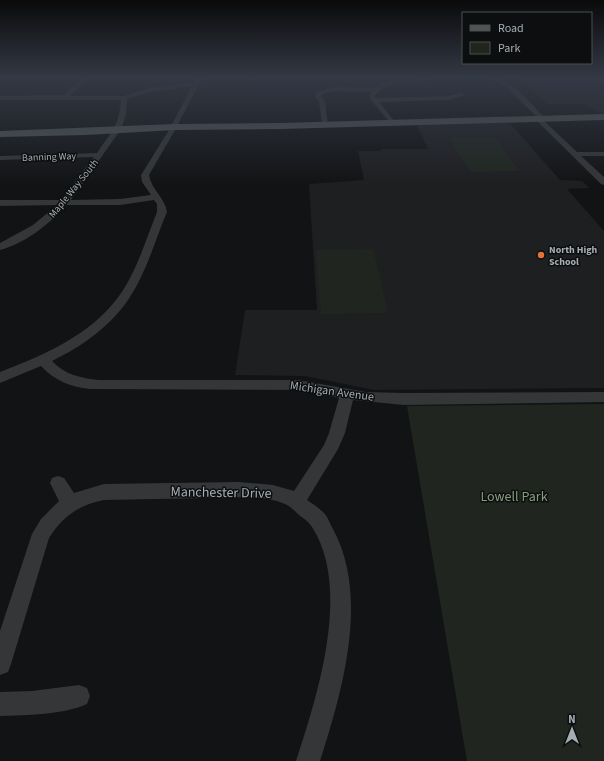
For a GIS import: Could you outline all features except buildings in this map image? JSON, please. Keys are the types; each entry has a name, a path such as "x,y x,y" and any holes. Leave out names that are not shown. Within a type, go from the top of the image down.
{"main road":[{"path":"0,134 604,117"}],"street":[{"name":"Maple Way South","path":"0,247 21,237 42,223 63,202 117,130 123,114"},
{"path":"0,378 44,360 92,330 107,317 124,297 162,212 162,206 146,182 145,175 181,114"},
{"path":"323,114 325,125"},
{"path":"385,114 393,123"},
{"path":"535,114 604,182"},
{"path":"575,154 604,154"},
{"name":"Banning Way","path":"0,158 99,155"},
{"path":"592,185 604,185"},
{"path":"0,203 128,202 156,196"},
{"name":"Michigan Avenue","path":"44,360 62,377 88,384 284,384 308,386 366,397 398,399 604,397"},
{"path":"297,501 319,469 330,449 337,433 348,393"},
{"path":"58,483 70,503"},
{"name":"Manchester Drive","path":"0,664 41,534 52,517 70,503 88,494 104,492 239,490 272,493 297,501 321,521 334,545 339,570 340,620 332,681 320,726 308,761"},
{"path":"0,704 32,703 79,696"}],"shaded area":[{"path":"508,121 560,180 582,181 589,188 567,189 604,231 604,388 374,390 305,376 235,375 245,310 317,310 309,184 364,180 358,151 381,151 381,149 428,149 416,124"}],"green space":[{"path":"449,138 495,138 519,170 473,172 469,170"},
{"path":"373,249 388,313 321,314 316,250"},
{"name":"Lowell Park","path":"604,404 604,761 467,761 407,406"}],"place":[{"name":"North High School","path":"541,255"}]}
